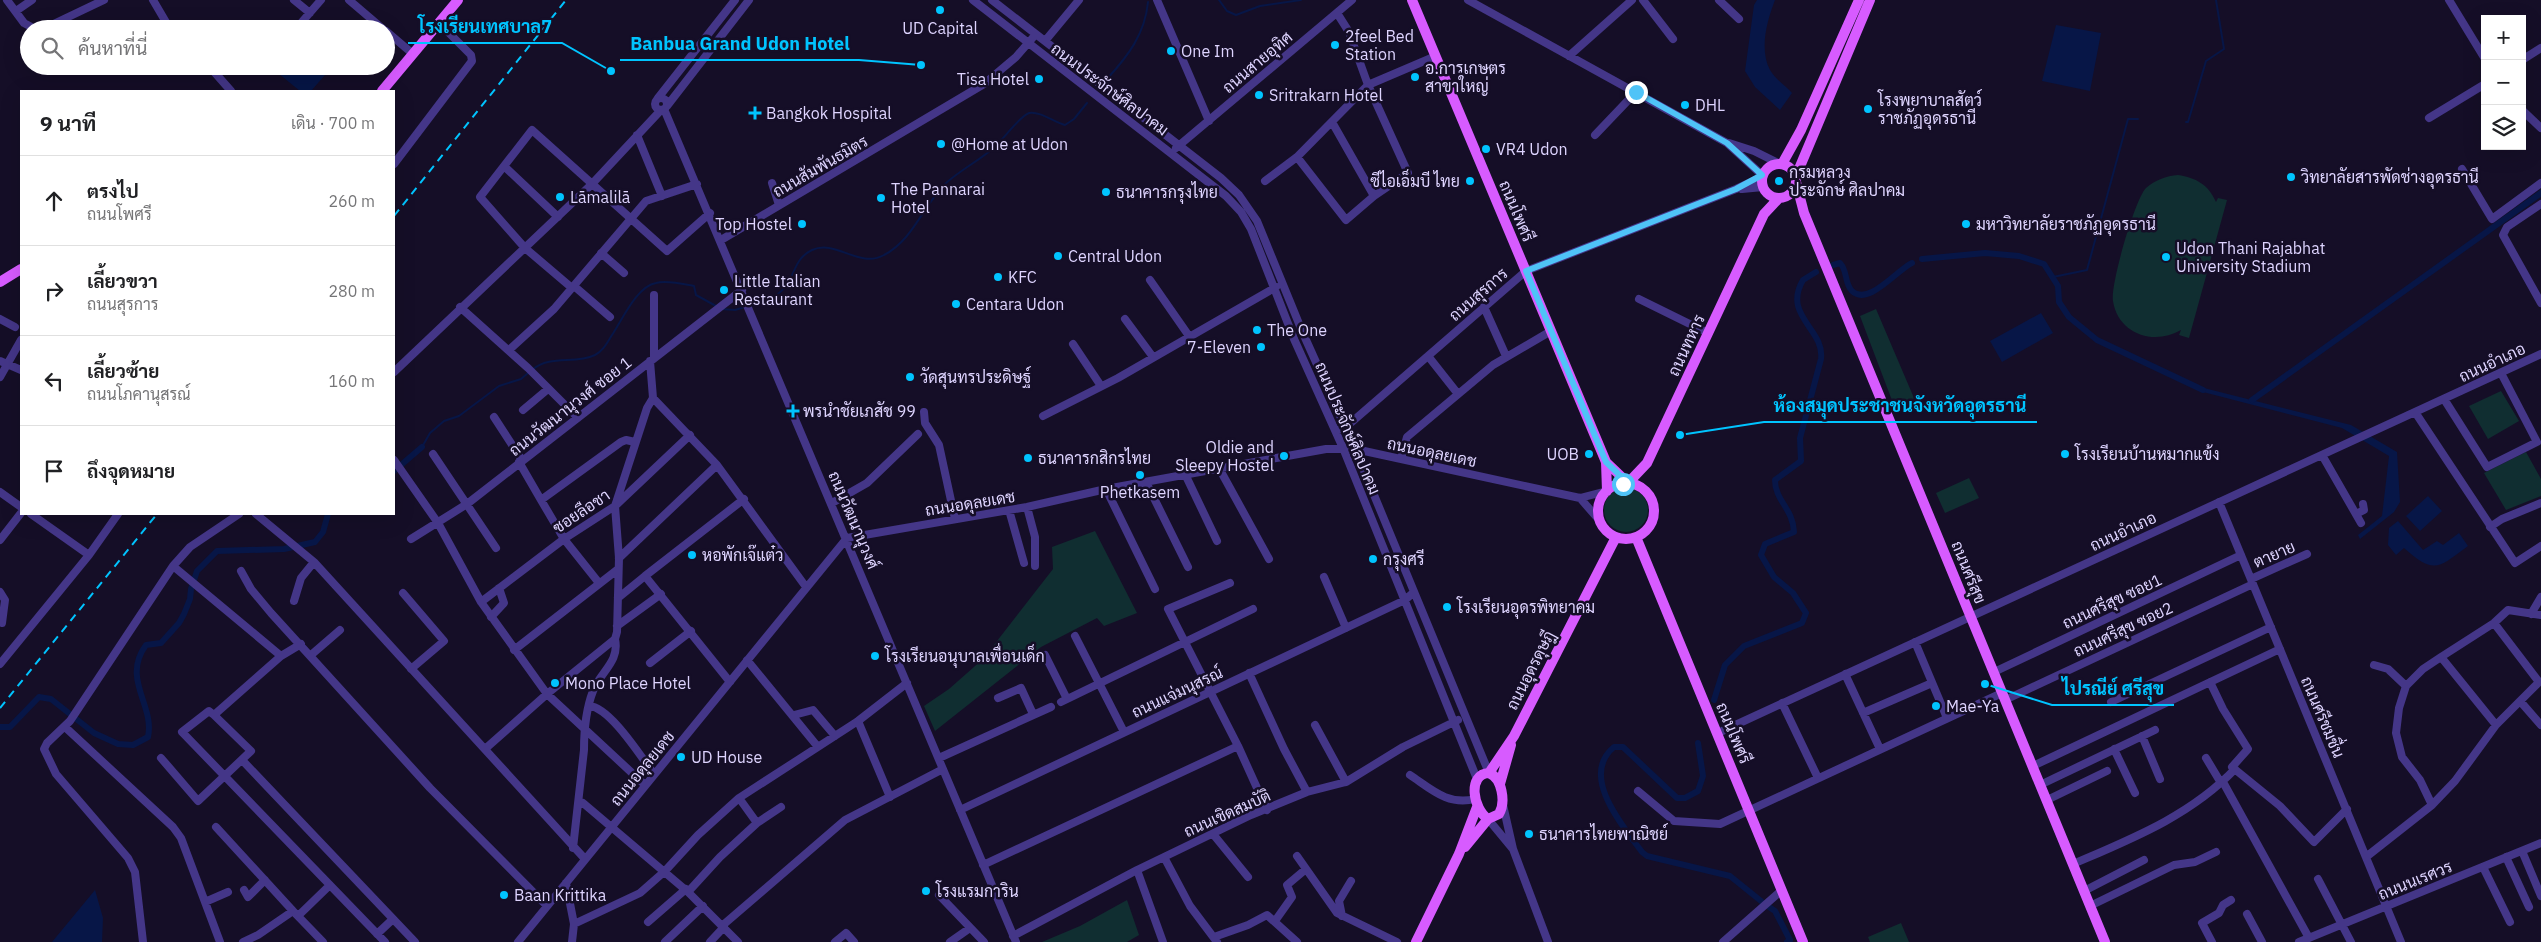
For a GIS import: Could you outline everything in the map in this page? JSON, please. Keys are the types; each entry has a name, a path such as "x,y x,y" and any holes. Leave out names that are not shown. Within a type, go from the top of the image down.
{"main road":[{"path":"383,90 458,0"},
{"name":"ถนนโพศรี","path":"1412,0 1606,462 1607,491"},
{"path":"1781,164 1801,130 1859,0"},
{"path":"1781,198 1794,190 1796,178 1870,0"},
{"path":"1796,178 1789,167 1781,164 1768,167 1762,182 1770,196 1781,198 1804,213"},
{"name":"ถนนศรีสุข","path":"1796,178 1804,213 2105,942"},
{"name":"ถนนทหาร","path":"1762,182 1764,214"},
{"name":"ถนนทหาร","path":"1628,483 1647,463 1764,214 1781,198"},
{"path":"0,282 20,271"},
{"name":"ถนนโพศรี","path":"1606,462 1628,483"},
{"path":"1647,463 1645,477 1647,493 1654,508 1653,520 1646,531 1628,539 1616,537 1607,531 1600,521 1600,503 1607,491 1615,486 1628,483 1636,485 1647,493"},
{"name":"ถนนอุดรดุษฎี","path":"1489,773 1514,736 1616,537"},
{"name":"ถนนโพศรี","path":"1636,537 1750,809 1803,942"},
{"name":"ถนนอุดรดุษฎี","path":"1500,784 1514,736"},
{"path":"1416,942 1459,854 1476,803 1477,780 1482,774 1489,773 1496,777 1500,784 1503,805 1499,814 1488,818 1459,854"},
{"path":"1476,803 1488,818"}],"street":[{"path":"7,0 22,20"},
{"path":"16,11 32,0"},
{"path":"62,20 104,0"},
{"path":"153,0 165,20"},
{"path":"294,0 310,13"},
{"path":"304,20 321,0"},
{"path":"349,0 373,20"},
{"path":"688,78 678,72 735,0"},
{"path":"395,371 460,307 591,185 664,108 749,0"},
{"name":"ถนนประจักษ์ศิลปาคม","path":"973,0 1171,152 1226,196 1241,212 1251,229 1273,288 1336,431 1477,780"},
{"name":"ถนนประจักษ์ศิลปาคม","path":"992,0 1221,178 1251,208 1346,427 1489,773"},
{"path":"1045,41 1079,0"},
{"path":"1157,0 1209,121"},
{"name":"ถนนสายอุทิศ","path":"1171,152 1352,0"},
{"path":"1468,0 1727,143 1754,151 1781,164"},
{"path":"1569,56 1632,0"},
{"path":"1643,0 1673,39"},
{"path":"1719,0 1739,19"},
{"path":"2449,0 2481,52"},
{"path":"1296,157 1346,220 1374,196 1408,173 1368,85 1349,32 1337,13"},
{"path":"395,163 472,61 471,55 439,23"},
{"name":"ถนนสัมพันธมิตร","path":"721,240 984,84 1029,44 1036,34"},
{"path":"395,39 413,54"},
{"path":"2526,57 2541,48"},
{"path":"1265,181 1296,157 1368,85 1436,56"},
{"name":"ถนนวัฒนานุวงศ์","path":"678,72 655,104 664,108 710,213 1014,939"},
{"path":"216,75 229,90"},
{"path":"2429,118 2481,86"},
{"path":"1595,135 1636,92"},
{"path":"1106,103 1113,94"},
{"path":"2526,114 2541,128"},
{"path":"1332,122 1374,196"},
{"path":"610,317 525,248 480,197 532,130 591,185 667,251 710,213"},
{"path":"638,135 662,196"},
{"path":"1727,143 1762,182"},
{"path":"504,166 558,217"},
{"path":"2462,169 2492,219 2541,183"},
{"name":"ถนนสุรการ","path":"1336,431 1346,427 1526,271 1736,189 1762,182"},
{"path":"772,183 779,205"},
{"path":"509,350 554,309 646,201 697,184"},
{"path":"2541,204 2507,227 2503,235 2541,303"},
{"path":"601,254 624,273"},
{"path":"1150,280 1189,336"},
{"path":"1043,416 1154,357 1283,284"},
{"name":"ถนนวัฒนานุวงศ์ ซอย 1","path":"411,539 467,504 742,290"},
{"path":"573,848 589,706 593,690 614,658 616,651 618,558 615,506 635,442 647,408 653,398 654,295"},
{"path":"1639,299 1708,333"},
{"path":"460,307 509,350 578,418"},
{"path":"1484,307 1506,356"},
{"path":"0,319 15,327"},
{"path":"1125,319 1154,357"},
{"path":"1401,459 1407,437 1506,356 1552,331"},
{"path":"0,377 3,362 20,341"},
{"path":"1073,344 1101,386"},
{"name":"ถนนอำเภอ","path":"1718,733 2541,354"},
{"path":"1428,356 1458,394"},
{"path":"3,362 20,370"},
{"path":"2444,399 2487,468 2539,445 2500,373"},
{"path":"523,410 548,389"},
{"path":"653,398 717,465 744,499 806,587"},
{"path":"924,412 926,423 939,445 955,519"},
{"path":"2415,412 2515,563 2541,546"},
{"path":"494,417 564,538 599,583"},
{"path":"832,503 868,483 918,434"},
{"name":"ซอยลือชา","path":"480,602 564,538 615,506 690,435"},
{"path":"541,500 621,442 626,440 635,442"},
{"name":"ถนนอดุลยเดช","path":"518,942 847,538 1027,507 1106,489 1326,449 1355,449 1580,498 1607,491"},
{"path":"433,454 496,548"},
{"path":"2322,455 2362,523"},
{"path":"395,462 438,523 480,602 547,694 645,785"},
{"path":"618,558 717,465"},
{"path":"1219,468 1269,559"},
{"path":"1185,474 1218,541"},
{"path":"1146,482 1188,567"},
{"path":"1106,489 1155,589"},
{"path":"0,492 20,506"},
{"path":"1580,498 1600,521"},
{"path":"618,598 744,499"},
{"name":"ถนนศรีชมชื่น","path":"2219,502 2401,942"},
{"path":"2490,527 2502,519 2541,503"},
{"path":"2356,514 2364,510 2364,504"},
{"path":"1027,507 1035,537 1035,566"},
{"path":"1009,510 1024,563"},
{"path":"0,540 20,514"},
{"path":"32,515 89,555"},
{"path":"0,664 89,555 117,515"},
{"path":"143,942 135,872 128,858 56,774 44,749 46,743 68,724 173,566 190,547 238,515"},
{"path":"257,515 314,562 585,859"},
{"name":"ตายาย","path":"2252,581 2307,554"},
{"name":"ถนนศรีสุข ซอย1","path":"1994,672 2241,555"},
{"path":"294,600 301,578 314,562"},
{"path":"173,566 281,656"},
{"path":"514,650 617,570"},
{"path":"241,571 251,589 430,788 547,906"},
{"path":"646,576 692,631 730,682"},
{"path":"1324,577 1346,628"},
{"name":"ถนนศรีสุข ซอย2","path":"1638,791 1664,815 1680,822 1720,824 1947,718 2004,696 2252,581"},
{"path":"1230,583 1168,609 1238,746 1267,810"},
{"path":"491,617 504,603 499,588"},
{"path":"0,592 5,600 2,623"},
{"name":"ถนนแจ่มนุสรณ์","path":"960,810 1405,600 1414,592"},
{"path":"403,593 444,641 412,668"},
{"path":"617,626 661,594"},
{"path":"2531,614 2541,597"},
{"path":"1045,655 1064,701 1253,609"},
{"path":"2432,805 2420,780 2402,757 2396,733 2399,708 2406,686 2423,669 2494,623 2508,610 2541,615"},
{"path":"2366,857 2432,805 2455,781 2496,725 2540,681 2494,623"},
{"path":"2110,702 2271,627"},
{"path":"311,655 340,630"},
{"path":"650,663 692,631"},
{"path":"1075,636 1124,732"},
{"path":"485,749 547,694 615,639"},
{"path":"1915,642 1947,718"},
{"path":"214,715 281,656 301,644"},
{"path":"2033,766 2280,649"},
{"path":"2441,657 2496,725"},
{"path":"747,660 794,715 818,747"},
{"path":"2374,665 2388,669 2406,686"},
{"path":"1249,674 1284,749 1307,792"},
{"path":"1845,674 1880,749"},
{"path":"2210,682 2222,709 2248,749 2232,767 2280,806 2314,842 2347,810"},
{"path":"574,924 640,892 666,872 698,835 739,798 858,722 907,683"},
{"path":"1863,713 1932,683"},
{"path":"998,698 1021,688 1033,714"},
{"path":"2520,701 2541,725"},
{"path":"1782,703 1818,778"},
{"path":"589,706 599,709 614,722 654,774"},
{"path":"939,758 1050,707"},
{"path":"794,715 802,711 813,710 835,736"},
{"path":"161,758 198,801 226,776 250,751 214,715 209,711 182,732 226,776 385,942"},
{"name":"ถนนเชิดสมบัติ","path":"1014,939 1137,870 1307,792 1346,782 1403,747 1466,718"},
{"path":"858,722 890,797"},
{"path":"68,724 182,838 220,942"},
{"path":"1315,725 1346,782"},
{"path":"2040,785 2154,730"},
{"path":"2142,736 2160,778"},
{"path":"982,865 1238,746"},
{"path":"2114,749 2135,793"},
{"path":"2206,758 2222,782 2309,938"},
{"path":"242,760 415,942"},
{"path":"710,942 724,926 845,820 943,769"},
{"path":"2073,864 2159,826 2198,803 2235,769"},
{"path":"2047,800 2107,771"},
{"path":"1410,775 1449,800 1476,803"},
{"path":"739,798 757,823"},
{"path":"583,803 687,890 738,942"},
{"path":"1503,805 1513,849 1548,942"},
{"path":"648,922 687,890 757,823 781,807"},
{"path":"1488,818 1513,849"},
{"path":"216,827 323,942"},
{"path":"1213,834 1248,877"},
{"name":"ถนนนเรศวร","path":"2299,942 2541,843"},
{"path":"2522,851 2541,896"},
{"path":"2090,906 2174,865 2195,862 2216,852"},
{"path":"1297,856 1328,902 1342,916 1397,942"},
{"path":"1164,857 1190,906 1216,939 1248,925 1265,915 1275,921 1297,942"},
{"path":"2506,857 2529,907"},
{"path":"2084,891 2144,860"},
{"path":"2483,867 2510,922"},
{"path":"1275,921 1292,898 1287,885 1306,868"},
{"path":"1137,870 1163,942"},
{"path":"2318,878 2344,924 2351,942"},
{"path":"244,890 248,897 265,880"},
{"path":"1342,916 1339,901 1351,881"},
{"path":"566,883 574,924 572,942"},
{"path":"243,942 258,936 296,913 330,885"},
{"path":"1723,942 1782,890"},
{"path":"205,902 228,892"},
{"path":"939,895 984,942"},
{"path":"2212,942 2202,923 2219,913 2223,905 2231,900"},
{"path":"665,942 703,906"},
{"path":"2247,914 2262,942"},
{"path":"377,934 393,919"},
{"path":"950,942 970,928"},
{"path":"835,942 846,933 854,942"}],"green space":[{"path":"2178,175 2201,183 2216,202 2218,198 2227,200 2189,338 2179,335 2181,330 2171,335 2149,337 2130,329 2122,322 2116,312 2113,301 2115,278 2130,224 2141,195 2153,183 2165,177"},
{"path":"1876,309 1914,398 1896,411 1860,316"},
{"path":"2501,391 2519,421 2488,439 2469,406"},
{"path":"2526,452 2541,479 2541,496 2506,510 2484,473"},
{"path":"1969,478 1979,498 1945,513 1936,493"},
{"path":"1630,488 1642,494 1647,501 1647,519 1642,526 1635,531 1622,532 1614,529 1607,522 1604,506 1607,498 1614,491"},
{"path":"1095,531 1137,613 1104,626 1097,618 1041,647 935,731 924,706 949,689 983,659 1053,569 1052,547"},
{"path":"1127,900 1139,935 1127,942 1042,942 1080,926"},
{"path":"1901,923 1909,942 1870,942 1868,937"}],"shaded area":[{"path":"1757,0 1775,0 1765,35 1765,53 1772,73 1792,93 1780,110 1755,87 1745,71 1754,5"},
{"path":"2056,25 2101,33 2090,91 2042,81"},
{"path":"280,75 325,75 312,90 299,90"},
{"path":"2041,313 2053,333 2002,362 1990,341"},
{"path":"2204,388 2351,425 2397,452 2400,502 2394,512 2360,539 2358,535 2382,516 2389,456 2342,428 2203,392"},
{"path":"2428,496 2442,511 2420,531 2406,516"},
{"path":"2398,521 2423,550 2437,541 2443,545 2459,533 2468,546 2450,559 2437,565 2423,562 2404,548 2396,555 2388,545 2389,528"},
{"path":"95,890 103,918 102,942 52,942"}],"waterway":[{"path":"1219,0 1227,11 1236,15 1260,6 1301,0"},
{"path":"2186,122 2188,122 2206,61 2224,49 2216,0"},
{"path":"1107,79 1134,44 1143,24 1148,2"},
{"path":"750,306 770,299 783,290 802,257 812,250 830,248 866,259 884,255 894,249 903,241 945,184 997,145 1025,115 1029,113 1038,114 1065,125 1074,119 1087,103"},
{"path":"2053,277 2087,270 2128,119 2138,119"},
{"path":"2252,400 2541,193"},
{"path":"1922,259 1985,253 2019,256 2044,264 2058,286 2059,302 2069,317 2097,340 2203,390"},
{"path":"1833,265 1840,263 1850,288 1859,295 1874,291 1912,263"},
{"path":"1714,700 1725,665 1744,646 1802,623 1806,613 1793,593 1774,577 1761,555 1765,544 1794,532 1791,517 1778,494 1775,480 1801,461 1800,438 1821,359 1821,348 1801,313 1798,303 1798,292 1803,280 1816,272"},
{"path":"532,370 547,362 587,358 598,353 607,344 636,297 649,285 670,282 694,286 696,295 716,306"},
{"path":"721,309 735,310 745,307"},
{"path":"422,447 430,433 444,421 459,416 499,386 521,379 528,373"},
{"path":"395,470 422,447"},
{"path":"0,727 10,727 39,697 51,699 94,733 118,744 133,745 148,737 149,725 147,714 137,681 139,657 146,645 161,643 179,623 190,599 197,571 217,551 284,549 315,542 323,532 328,515"},
{"path":"1698,743 1703,776 1698,791 1685,798 1677,798 1623,747 1614,747 1604,759 1601,772 1602,786 1616,815 1642,852 1647,856 1730,876 1761,901"},
{"path":"1769,907 1775,911 1790,940 1787,942"}],"railway":[{"path":"395,215 566,0"},
{"path":"0,708 156,515"}],"place":[{"name":"UD Capital","path":"940,10"},
{"name":"2feel Bed Station","path":"1335,45"},
{"name":"One Im","path":"1171,51"},
{"name":"Banbua Grand Udon Hotel","path":"921,65"},
{"name":"โรงเรียนเทศบาล7","path":"611,71"},
{"name":"อ.การเกษตร สาขาใหญ่","path":"1415,77"},
{"name":"Tisa Hotel","path":"1039,79"},
{"name":"Sritrakarn Hotel","path":"1259,95"},
{"name":"DHL","path":"1685,105"},
{"name":"โรงพยาบาลสัตว์ ราชภัฏอุดรธานี","path":"1868,109"},
{"name":"Bangkok Hospital","path":"755,113"},
{"name":"@Home at Udon","path":"941,144"},
{"name":"VR4 Udon","path":"1486,149"},
{"name":"วิทยาลัยสารพัดช่างอุดรธานี","path":"2291,177"},
{"name":"ซีไอเอ็มบี ไทย","path":"1470,181"},
{"name":"กรมหลวง ประจักษ์ ศิลปาคม","path":"1779,181"},
{"name":"ธนาคารกรุงไทย","path":"1106,192"},
{"name":"Lāmalilā","path":"560,197"},
{"name":"The Pannarai Hotel","path":"881,198"},
{"name":"Top Hostel","path":"802,224"},
{"name":"มหาวิทยาลัยราชภัฏอุดรธานี","path":"1966,224"},
{"name":"Central Udon","path":"1058,256"},
{"name":"Udon Thani Rajabhat University Stadium","path":"2166,257"},
{"name":"KFC","path":"998,277"},
{"name":"Little Italian Restaurant","path":"724,290"},
{"name":"Centara Udon","path":"956,304"},
{"name":"The One","path":"1257,330"},
{"name":"7-Eleven","path":"1261,347"},
{"name":"วัดสุนทรประดิษฐ์","path":"910,377"},
{"name":"พรนำชัยเภสัช 99","path":"793,411"},
{"name":"ห้องสมุดประชาชนจังหวัดอุดรธานี","path":"1680,435"},
{"name":"UOB","path":"1589,454"},
{"name":"โรงเรียนบ้านหมากแข้ง","path":"2065,454"},
{"name":"Oldie and Sleepy Hostel","path":"1284,456"},
{"name":"ธนาคารกสิกรไทย","path":"1028,458"},
{"name":"Phetkasem","path":"1140,475"},
{"name":"หอพักเจ๊แต๋ว","path":"692,555"},
{"name":"กรุงศรี","path":"1373,559"},
{"name":"โรงเรียนอุดรพิทยาคม","path":"1447,607"},
{"name":"โรงเรียนอนุบาลเพื่อนเด็ก","path":"875,656"},
{"name":"Mono Place Hotel","path":"555,683"},
{"name":"ไปรณีย์ ศรีสุข","path":"1985,684"},
{"name":"Mae-Ya","path":"1936,706"},
{"name":"UD House","path":"681,757"},
{"name":"ธนาคารไทยพาณิชย์","path":"1529,834"},
{"name":"โรงแรมการิน","path":"926,891"},
{"name":"Baan Krittika","path":"504,895"}],"route":[{"path":"1623,484 1628,483 1606,462 1526,271 1736,189 1762,177 1747,160 1727,143 1636,92"}]}
